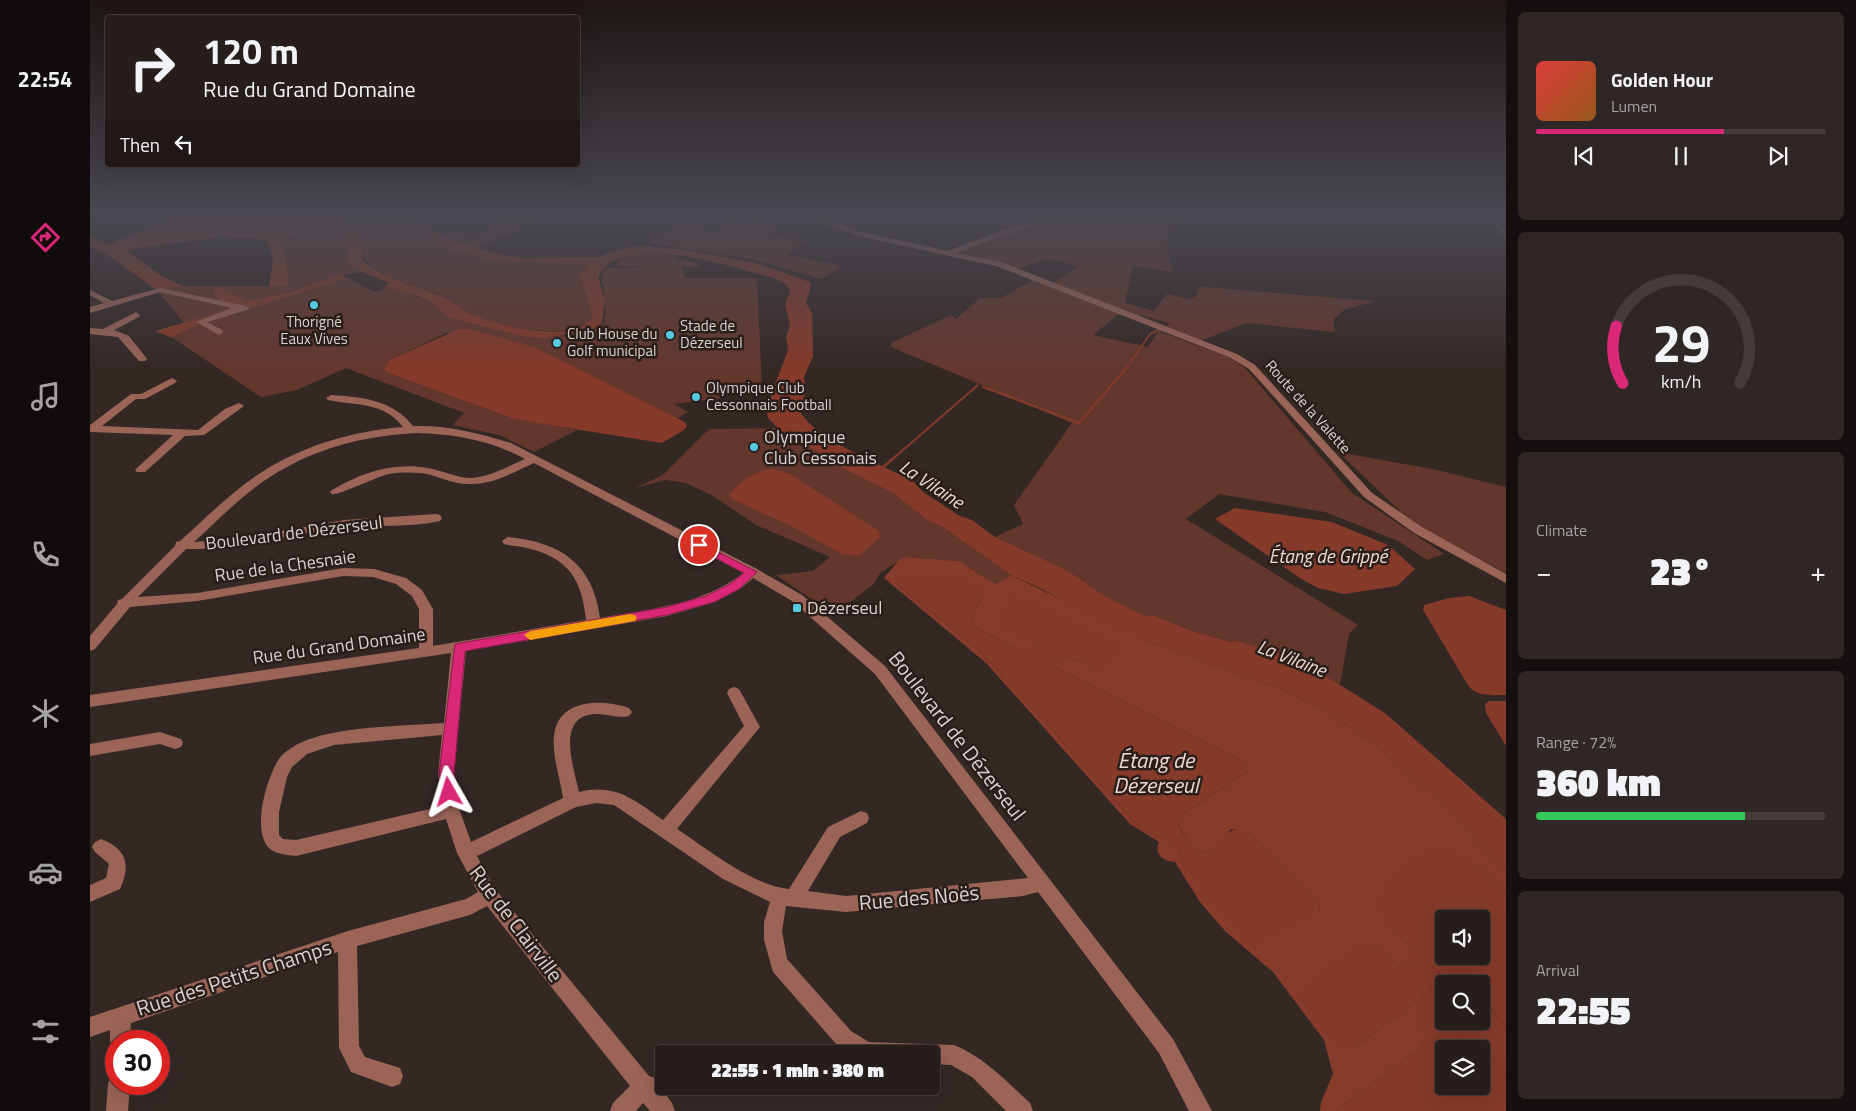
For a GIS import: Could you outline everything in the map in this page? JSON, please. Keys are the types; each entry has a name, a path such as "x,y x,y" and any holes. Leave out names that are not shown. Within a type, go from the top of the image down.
{"street":[{"name":"Route de la Valette","path":"1008,268 1243,361 1258,374 1368,495 1418,530 1506,579"},
{"path":"90,310 110,302 160,290 243,308 200,322 219,332"},
{"path":"90,292 110,302"},
{"path":"106,331 136,315"},
{"path":"90,331 124,334 142,359"},
{"path":"91,429 134,396 142,397 172,381"},
{"path":"331,398 360,399 386,409 406,424 410,430"},
{"path":"91,429 200,433 229,411 239,406"},
{"name":"Boulevard de Dézerseul","path":"90,646 123,603 180,545 252,485 286,464 345,441 410,430 444,430 472,434 507,445 752,572 811,609 880,670 1166,1046 1201,1111"},
{"path":"141,470 183,432"},
{"name":"Boulevard de Dézerseul","path":"336,492 355,480 381,472 427,472 458,481 474,481 492,477 534,459"},
{"name":"Boulevard de Dézerseul","path":"180,545 215,544 344,524 384,521 416,522 436,518"},
{"path":"508,541 524,542 545,549 578,571 589,592 594,624"},
{"name":"Rue de la Chesnaie","path":"123,603 206,596 343,572 374,573 401,581 417,593 426,609 426,651"},
{"name":"Rue du Grand Domaine","path":"90,701 426,651 459,648 667,611 710,599 734,586 752,572"},
{"name":"Rue de Clairville","path":"459,648 446,774 452,811 466,853 489,895 664,1111"},
{"path":"666,829 752,727 734,693"},
{"path":"572,800 562,735 566,722 576,713 589,707 611,708 624,712"},
{"path":"451,728 334,739 307,746 285,763 277,776 269,830 272,840 282,847 296,848 452,811"},
{"path":"90,750 160,738 175,743"},
{"name":"Rue des Noës","path":"466,853 572,800 590,795 608,795 619,798 729,873 763,891 787,897 846,904 1023,888 1042,882"},
{"path":"856,1045 844,1038 780,965 774,952 774,912 834,832 861,818"},
{"path":"90,894 114,884 118,861 101,848"},
{"name":"Rue des Petits Champs","path":"90,1027 348,940 470,906 489,895"},
{"name":"Rue des Petits Champs","path":"348,940 347,1010 349,1048 358,1065 392,1076"},
{"name":"Rue des Petits Champs","path":"120,1030 121,1016"},
{"path":"940,1054 954,1055 979,1070 1022,1111"},
{"path":"621,1111 644,1085"},
{"path":"118,1095 118,1111"}],"shaded area":[{"path":"126,268 150,268 163,277 183,286 158,291"},
{"path":"272,268 287,268 288,286 269,286"},
{"path":"286,268 352,268 362,272 342,275 375,292 386,288 398,290 434,304 448,318 525,337 575,336 587,333 604,324 605,306 601,276 605,268 682,268 685,278 757,278 762,388 722,389 722,398 674,404 688,412 677,419 635,399 448,332 391,359 385,365 388,373 514,419 577,430 534,452 499,435 453,425 464,413 346,368 297,390 261,397 173,338 155,331 184,323 158,291 183,286 287,286"},
{"path":"374,268 585,268 579,276 593,317 583,325 569,330 534,330 515,327 481,318 465,311 444,296 399,280"},
{"path":"782,268 840,268 821,279"},
{"path":"1075,268 1133,268 1125,303 1154,311 1167,294 1191,299 1196,296 1199,288 1204,287 1375,301 1344,310 1334,319 1334,332 1247,323 1200,341 1166,327 1169,323 1141,315 1137,316 1053,283"},
{"path":"1145,268 1172,268 1173,272"},
{"path":"340,274 347,278 198,325 171,337 155,331 231,309 213,294 218,287 249,301 295,291"},
{"path":"1033,280 1119,314 1093,335 1148,347 1159,331 1233,359 1245,368 1352,493 1444,554 1427,560 1398,541 1325,512 1219,494 1186,519 1358,625 1349,634 1340,685 1300,660 1192,631 1155,616 1145,616 1105,596 1067,570 995,537 1023,524 1014,505 1072,423 891,347 891,343 951,315 956,319 980,298 1001,298"},
{"path":"778,428 786,436 808,446 846,470 891,492 927,520 941,526 1011,575 995,584 959,561 905,557 880,573 874,584 834,614 776,575 813,571 830,557 756,525 713,496 686,483 665,480 635,488 663,475 709,429"},
{"path":"1338,452 1437,470 1506,487 1506,573 1428,531 1402,513"},
{"path":"905,557 959,561 995,584 1011,575 1151,643 1278,687 1335,717 1373,743 1436,798 1506,870 1506,893 1474,862 1387,926 1411,947 1411,963 1399,966 1373,945 1353,1049 1435,988 1435,1030 1445,1030 1336,1111 1320,1111 1321,1102 1333,1074 1324,1040 1273,972 1225,931 1200,902 1175,862 1163,859 1159,854 1159,842 1130,824 986,663 884,578 899,560","holes":["895,583 984,591 971,620 974,627 1020,649 1031,649 1036,644 1034,641 1100,670 1066,656 1060,656 1054,660 1053,666 1249,764 1249,770 1182,815 1178,822 1189,842 1209,854 1231,829 1248,832 1320,907 1319,913 1183,866 1178,847 1141,829 980,651"]},
{"path":"1490,1007 1506,1029 1506,1076 1490,1054 1490,1040 1467,1040 1445,1030 1490,1030"}],"water":[{"name":"La Vilaine","path":"352,268 373,268 401,282 442,296 467,312 483,318 516,327 553,332 583,326 593,317 579,276 585,268 606,268 598,277 605,301 602,322 598,327 584,332 544,338 525,337 448,318 434,304 416,296 384,287 389,283"},
{"name":"La Vilaine","path":"736,268 770,268 810,282 811,285 806,303 812,313 813,356 804,377 806,392 799,410 807,421 819,431 850,450 913,481 923,492 958,515 972,520 995,537 1067,570 1105,596 1145,616 1155,616 1192,631 1232,642 1237,641 1300,660 1385,713 1506,819 1506,870 1436,798 1373,743 1335,717 1278,687 1151,643 1086,614 1044,590 1011,575 941,526 927,520 891,492 846,470 808,446 786,436 768,418 766,408 788,350 786,337 790,325 785,305 790,290 785,284 774,278"},
{"path":"459,329 470,329 536,348 685,422 687,426 684,430 662,443 514,419 388,373 385,370 385,365 391,359"},
{"path":"772,469 790,474 879,531 880,538 858,556 842,554 791,526 732,499 729,494 743,481 753,474"},
{"name":"Étang de Grippé","path":"1235,508 1332,522 1388,545 1415,569 1397,586 1344,594 1318,588 1301,579 1215,519"},
{"name":"Étang de Dézerseul","path":"908,572 959,578 978,586 984,591 971,620 974,627 1020,649 1031,649 1036,644 998,625 996,621 1010,596 1021,597 1048,607 1118,644 1121,649 1105,670 1100,670 1066,656 1060,656 1054,660 1053,666 1249,764 1249,770 1182,815 1178,823 1186,839 1193,846 1209,854 1230,831 1241,830 1248,832 1320,907 1319,913 1254,945 1246,942 1183,866 1178,847 1141,829 980,651 895,583 894,577"},
{"name":"Étang de Grippé","path":"1469,596 1506,610 1506,695 1482,694 1469,687 1423,610 1424,605 1449,598"},
{"path":"1489,701 1506,701 1506,746 1486,713 1485,704"},
{"path":"1453,850 1474,862 1506,893 1506,1029 1490,1007 1490,975 1435,975 1435,988 1353,1049 1338,1044 1300,1001 1299,989 1361,942 1373,945 1399,966 1411,963 1411,947 1387,926 1377,906 1387,882 1420,853"},
{"path":"1445,1030 1464,1032 1474,1040 1435,1040 1435,1095 1490,1095 1490,1054 1506,1076 1506,1111 1336,1111"}],"waterway":[{"path":"1130,363 1150,334 1159,330"},
{"path":"983,387 1079,423 1129,365"},
{"path":"895,457 978,385"},
{"path":"883,467 896,456"}],"slow traffic":[{"path":"530,635 630,618"}],"place":[{"name":"Thorigné Eaux Vives","path":"314,305"},
{"name":"Stade de Dézerseul","path":"670,335"},
{"name":"Club House du Golf municipal","path":"557,343"},
{"name":"Olympique Club Cessonnais Football","path":"696,397"},
{"name":"Olympique Club Cessonais","path":"754,447"},
{"name":"Dézerseul","path":"797,608"}],"route":[{"path":"449,792 446,774 459,648 667,611 710,599 742,581 752,572 699,545"}]}
